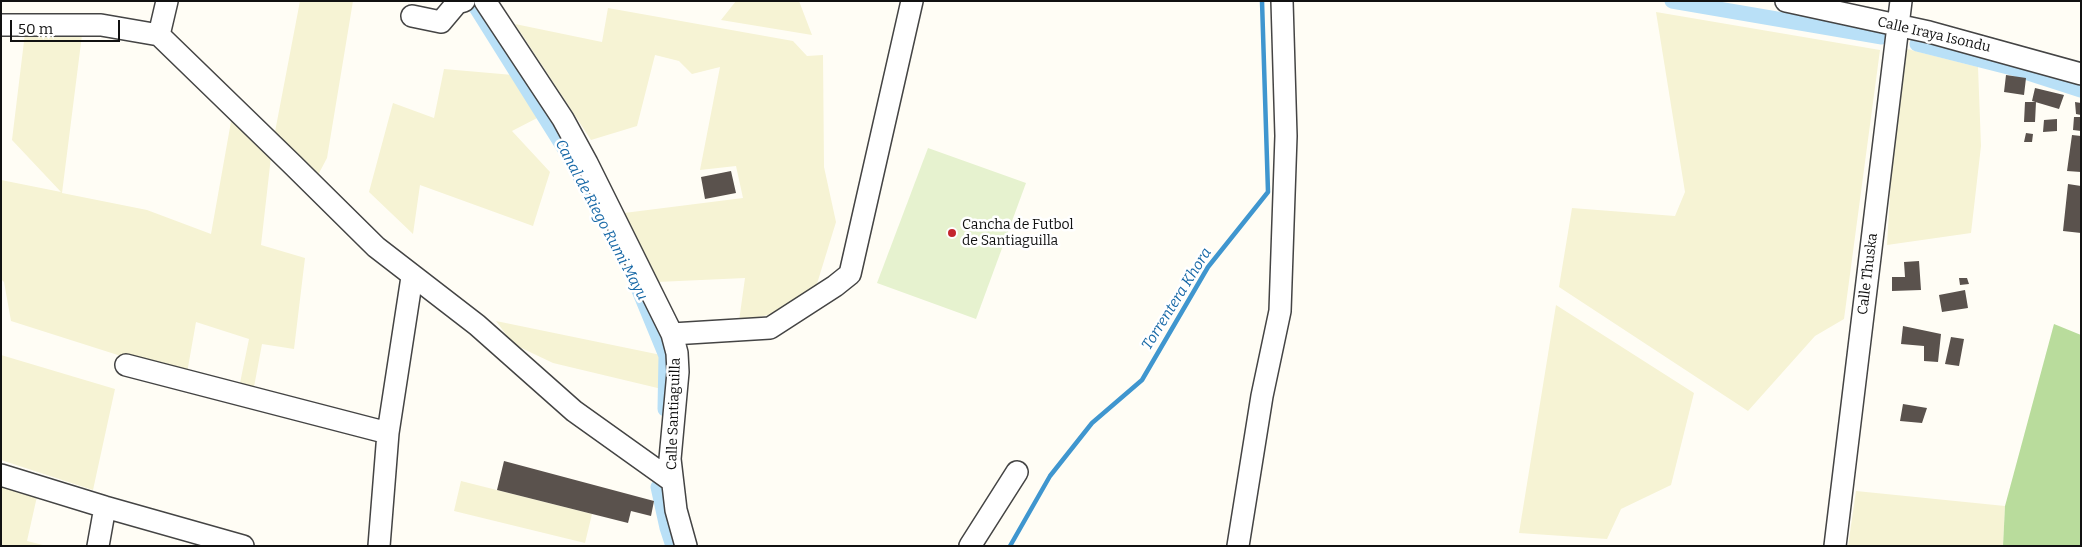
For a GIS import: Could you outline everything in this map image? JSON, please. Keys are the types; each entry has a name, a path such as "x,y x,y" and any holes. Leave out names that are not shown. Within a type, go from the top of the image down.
{"street":[{"path":"159,35 168,1"},
{"path":"412,16 441,22 457,3 464,1"},
{"name":"Calle Santiaguilla","path":"485,1 563,119 587,163 672,334 677,353 678,372 670,437 672,481 676,510 686,546"},
{"path":"672,334 770,328 835,286 850,274 912,1"},
{"path":"1238,546 1262,396 1280,311 1286,136 1282,1"},
{"name":"Calle Iraya Isondu","path":"1786,1 1929,32 2081,74"},
{"name":"Calle Thuska","path":"1836,546 1901,1"},
{"path":"1,24 102,25 159,35 376,247 412,277 477,325 574,411 672,481"},
{"path":"379,546 388,433 412,277"},
{"path":"126,365 388,433"},
{"path":"970,546 1017,472"},
{"path":"1,475 104,507 243,546"},
{"path":"98,546 104,507"}],"shaded area":[{"path":"300,1 353,1 327,158 318,175 274,137"},
{"path":"736,1 799,1 812,35 721,20"},
{"path":"608,8 793,41 807,56 823,55 824,167 836,222 816,287 773,314 739,321 745,278 657,282 624,213 743,198 736,166 700,170 720,67 692,74 679,61 655,55 637,126 591,140 515,24 602,42"},
{"path":"1656,12 1880,50 1844,319 1815,336 1748,411 1559,287 1572,208 1675,216 1685,192"},
{"path":"25,33 82,35 62,193 147,210 211,234 232,116 271,157 261,245 305,258 294,349 262,344 254,387 240,383 249,339 196,322 187,373 121,356 11,321 4,282 1,279 1,180 61,192 12,140"},
{"path":"1907,49 1978,67 1981,146 1971,233 1887,245 1892,160"},
{"path":"444,69 513,75 541,116 512,131 550,172 533,226 420,185 413,234 369,192 393,103 434,118"},
{"path":"1556,305 1694,393 1671,485 1621,509 1607,539 1519,533"},
{"path":"496,321 666,356 666,390 553,363 513,344"},
{"path":"1,355 115,389 93,490 1,460"},
{"path":"1,480 38,492 27,541 47,546 1,546"},
{"path":"461,481 592,514 585,543 454,511"},
{"path":"1856,491 2005,506 2003,546 1848,546"}],"green space":[{"name":"Cancha de Futbol de Santiaguilla","path":"928,148 1026,183 976,319 877,283"},
{"path":"2054,324 2081,335 2081,546 2003,546 2005,506"}],"building":[{"path":"2006,75 2026,78 2024,95 2004,92"},
{"path":"2035,88 2064,95 2059,109 2032,101"},
{"path":"2025,102 2036,102 2035,122 2024,122"},
{"path":"2075,102 2081,103 2081,115 2076,114"},
{"path":"2074,117 2081,117 2081,131 2073,130"},
{"path":"2057,119 2057,131 2043,132 2044,120"},
{"path":"2026,133 2033,134 2032,142 2024,142"},
{"path":"2072,135 2081,136 2081,172 2067,171"},
{"path":"731,171 736,193 705,199 701,177"},
{"path":"2068,184 2081,186 2081,233 2063,231"},
{"path":"1919,261 1921,290 1892,291 1892,277 1905,277 1904,262"},
{"path":"1959,278 1967,278 1969,284 1960,285"},
{"path":"1965,290 1968,308 1942,312 1939,295"},
{"path":"1903,326 1941,334 1938,362 1924,361 1924,346 1901,344"},
{"path":"1951,337 1964,339 1959,366 1945,364"},
{"path":"1903,404 1927,408 1922,423 1900,421"},
{"path":"504,461 654,501 651,516 631,511 628,523 497,490"}],"waterway":[{"name":"Canal de Riego Rumi Mayu","path":"472,1 564,148 602,216"},
{"name":"Torrentera Khora","path":"1010,546 1050,476 1092,423 1142,380 1208,267 1268,192 1262,1"},
{"path":"1672,1 1882,37"},
{"path":"1917,44 2016,69 2081,90"},
{"name":"Canal de Riego Rumi Mayu","path":"638,288 666,356 665,409"},
{"name":"Canal de Riego Rumi Mayu","path":"658,487 673,546"}],"place":[{"name":"Cancha de Futbol de Santiaguilla","path":"952,233"}]}
